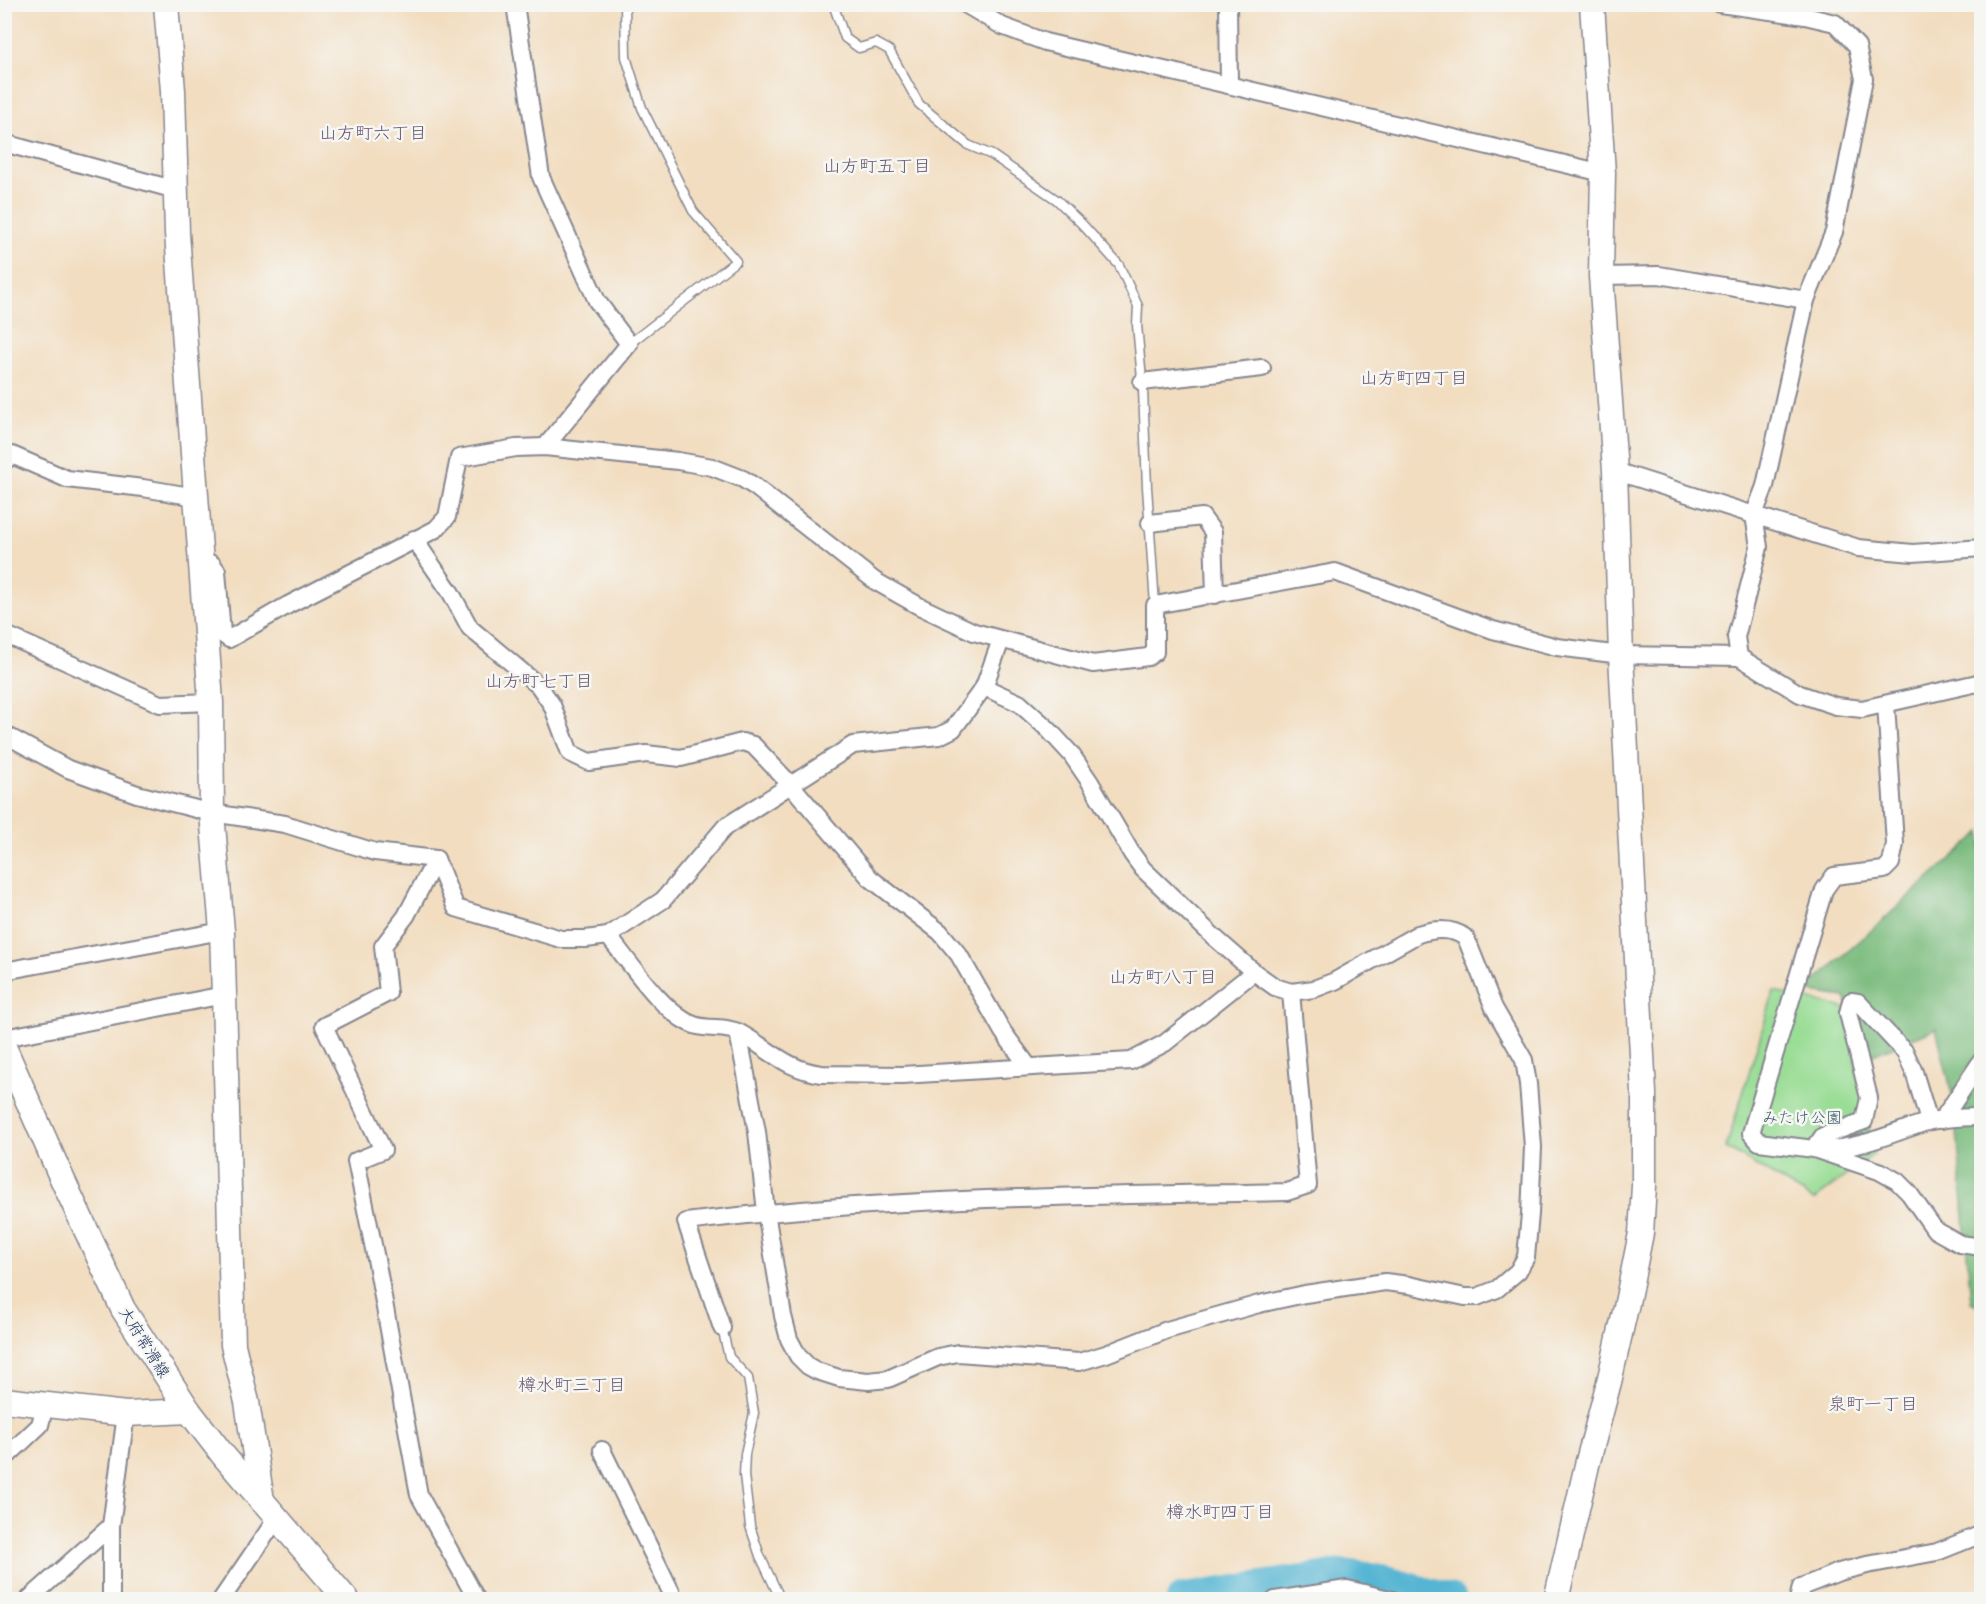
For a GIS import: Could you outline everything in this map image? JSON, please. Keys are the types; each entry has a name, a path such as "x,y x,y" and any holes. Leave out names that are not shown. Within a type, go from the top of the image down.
{"street":[{"path":"165,4 173,91 177,233 211,702 212,813 222,931 233,1345 270,1509 221,1599"},
{"path":"515,4 541,177 597,301 629,344 545,447"},
{"path":"965,4 1002,26 1045,42 1603,173"},
{"path":"1228,4 1229,85"},
{"path":"1556,1599 1620,1337 1641,1233 1644,1186 1644,1093 1621,655 1615,471 1601,276 1603,173 1592,4"},
{"path":"1720,4 1805,16 1835,23 1857,46 1864,79 1834,232 1806,300 1765,486 1754,515 1759,547 1736,636 1739,657"},
{"path":"4,143 176,190"},
{"path":"1601,276 1659,275 1806,300"},
{"path":"1142,382 1262,368"},
{"path":"201,560 212,564 217,571 222,634 230,639 436,529 447,518 459,458 516,448 545,447 695,463 743,478 875,581 951,622 1001,640 1093,664 1148,657 1155,652 1155,605 1335,572 1493,630 1557,647 1621,655 1739,657 1800,694 1836,706 1862,710 1982,682"},
{"path":"4,462 12,455 67,478 196,497"},
{"path":"1615,471 1833,542 1858,548 1914,553 1982,548"},
{"path":"1150,523 1202,517 1213,532 1215,595"},
{"path":"414,539 451,593 470,628 539,686 552,705 570,753 589,762 646,754 681,758 742,742 753,745 791,785 870,878 940,932 959,955 1003,1032 1028,1066"},
{"path":"4,634 160,704 211,702"},
{"path":"436,859 456,908 561,939 608,936 663,900 725,827 853,745 939,736 953,729 984,687 1001,640"},
{"path":"738,1032 757,1132 766,1212 783,1316 789,1339 798,1356 808,1366 827,1375 850,1380 888,1379 938,1357 958,1353 1079,1362 1167,1330 1305,1294 1372,1283 1409,1285 1472,1297 1497,1289 1518,1271 1526,1257 1533,1147 1524,1060 1494,1008 1466,938 1450,931 1431,930 1401,942 1335,981 1314,989 1291,992 1275,987 1254,972 1143,869 1071,754 1047,729 1019,704 984,687"},
{"path":"1886,704 1894,844 1891,863 1884,870 1834,876 1828,881 1751,1133 1759,1142 1814,1149 1839,1149 1936,1121 1973,1117"},
{"path":"4,734 68,769 137,794 212,813 285,824 375,852 436,859"},
{"path":"436,859 406,916 383,946 388,993 324,1026 383,1150 356,1161 419,1495 477,1599"},
{"path":"4,971 222,931"},
{"path":"608,936 669,1010 694,1025 738,1032 792,1066 812,1072 902,1075 1131,1061 1165,1043 1254,972"},
{"path":"722,1328 686,1222 766,1212 1031,1196 1287,1192 1308,1185 1291,992"},
{"path":"4,1038 224,995"},
{"path":"1814,1149 1823,1136 1864,1121 1869,1098 1848,1013 1851,1001 1858,1002 1905,1052 1936,1121"},
{"name":"大府常滑線","path":"4,1047 123,1309 189,1411 223,1455 347,1599"},
{"path":"1936,1121 1982,1060"},
{"path":"1814,1149 1880,1171 1897,1181 1909,1192 1935,1230 1960,1244 1982,1247"},
{"path":"4,1400 126,1414 189,1411"},
{"path":"4,1459 40,1425 45,1405"},
{"path":"111,1599 111,1526 126,1414"},
{"path":"602,1450 675,1599"},
{"path":"28,1599 111,1526"},
{"path":"1798,1599 1801,1587 1839,1572 1888,1560 1937,1552 1982,1534"},
{"path":"1275,1599 1296,1598 1347,1589 1393,1599"}],"lane":[{"path":"626,4 626,57 642,108 693,211 736,261 629,344"},
{"path":"833,4 845,38 859,48 876,43 889,50 919,104 968,145 992,155 1057,200 1119,265 1138,306 1137,325 1155,605"},
{"path":"722,1328 729,1357 748,1378 754,1413 744,1454 750,1526 760,1556 781,1599"}],"green space":[{"path":"1981,832 1981,1307 1971,1302 1955,1107 1936,1028 1866,1058 1845,997 1804,991"},
{"name":"みたけ公園","path":"1774,991 1845,1008 1874,1154 1814,1200 1726,1148"}],"waterway":[{"path":"1183,1600 1341,1576 1382,1582 1450,1600"}],"district":[{"name":"山方町六丁目","path":"373,133"},
{"name":"山方町五丁目","path":"877,166"},
{"name":"山方町四丁目","path":"1414,378"},
{"name":"山方町七丁目","path":"539,681"},
{"name":"山方町八丁目","path":"1163,977"},
{"name":"樽水町三丁目","path":"572,1385"},
{"name":"泉町一丁目","path":"1873,1404"},
{"name":"樽水町四丁目","path":"1220,1512"}]}
